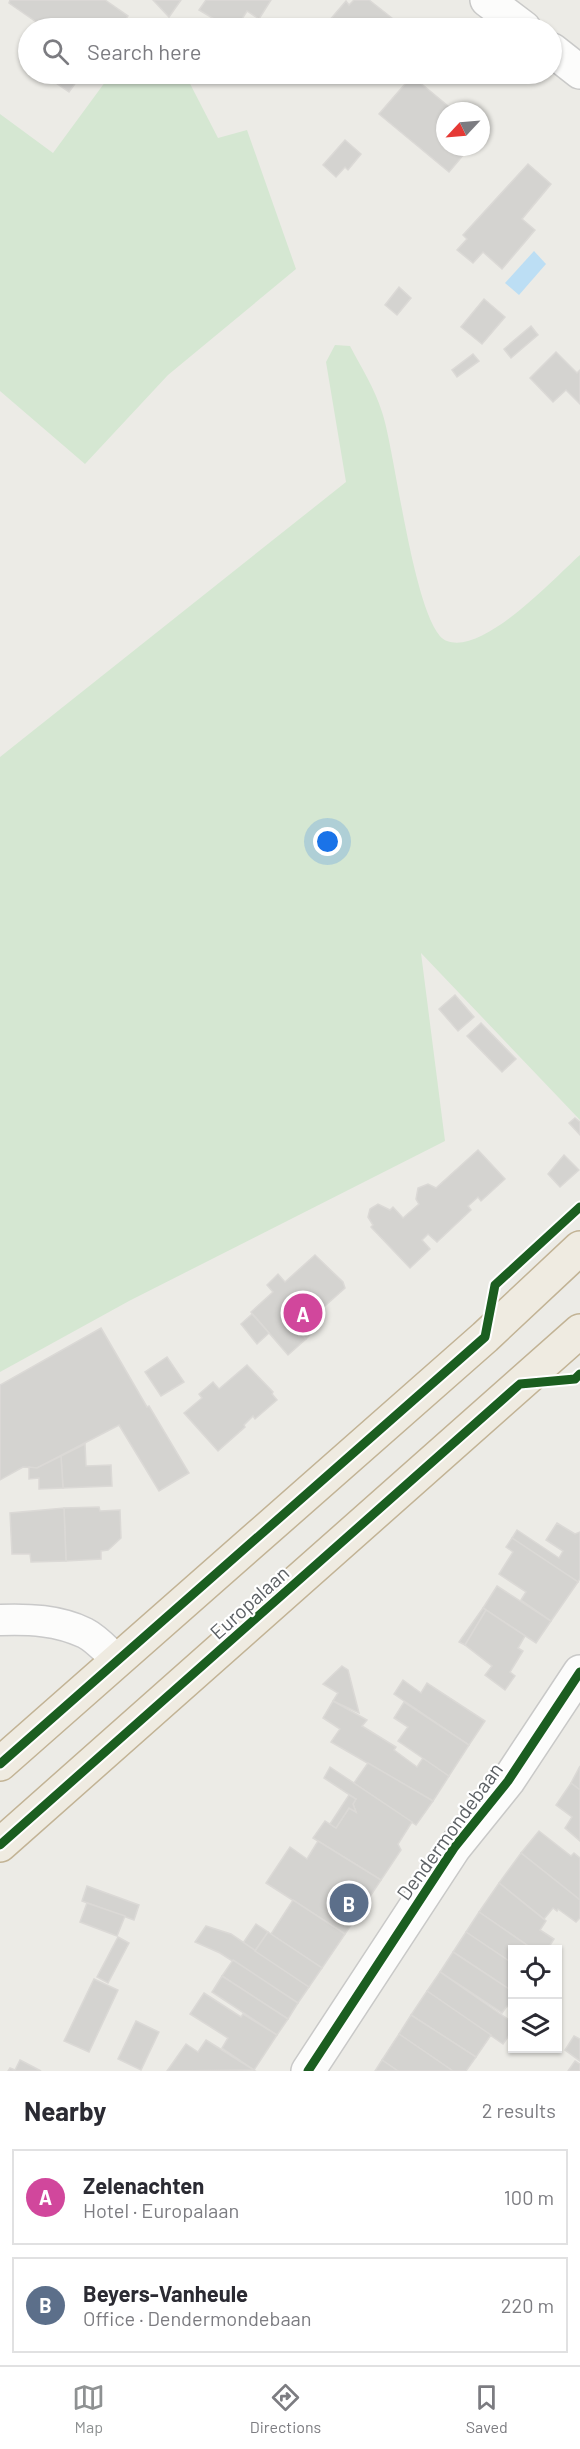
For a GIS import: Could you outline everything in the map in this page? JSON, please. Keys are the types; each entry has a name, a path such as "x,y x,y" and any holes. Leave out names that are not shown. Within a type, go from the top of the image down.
{"highway":[{"path":"0,1764 485,1337 580,1248"},
{"name":"Europalaan","path":"0,1845 580,1331"}],"street":[{"path":"487,0 511,18"},
{"path":"562,58 580,72"},
{"path":"0,1620 34,1619 86,1634 118,1661"},
{"name":"Dendermondebaan","path":"308,2071 454,1848 508,1781 580,1672"}],"green space":[{"path":"104,84 190,84 218,138 247,130 296,269 168,375 85,464 0,391 0,114 53,153"},
{"path":"335,345 350,346 379,403 387,432 407,536 425,606 436,630 447,641 462,642 480,637 498,626 518,612 580,555 580,1120 421,953 445,1141 129,1301 0,1372 0,757 346,482 326,362"}],"water":[{"path":"534,251 546,264 519,295 505,283"}],"building":[{"path":"10,0 105,0 128,16 126,18 31,18 9,3"},
{"path":"153,0 181,0 169,17"},
{"path":"206,0 271,0 260,18 247,11 243,18 212,18 199,10"},
{"path":"354,0 369,0 392,18 332,18 346,1 349,5"},
{"path":"57,84 75,84 69,92"},
{"path":"405,84 422,84 443,102 436,102 436,156 462,156 449,172 379,114"},
{"path":"345,140 361,154 348,170 345,167 336,177 323,165"},
{"path":"528,164 551,184 522,219 535,230 502,269 483,252 473,263 457,250 467,239 463,235"},
{"path":"399,287 411,298 397,315 385,305"},
{"path":"484,299 505,317 482,344 461,327"},
{"path":"531,326 538,335 511,358 504,349"},
{"path":"556,352 577,373 580,370 580,404 566,390 553,402 530,378"},
{"path":"473,354 479,361 457,377 452,370"},
{"path":"455,995 474,1017 458,1031 439,1009"},
{"path":"481,1023 516,1059 502,1072 467,1036"},
{"path":"575,1118 580,1122 580,1135 569,1123"},
{"path":"478,1150 505,1179 481,1201 478,1197 468,1206 471,1210 437,1242 428,1234 422,1240 430,1249 410,1268 371,1227 373,1225 368,1217 370,1209 378,1204 390,1210 393,1207 403,1218 419,1204 416,1199 418,1188 428,1184 436,1188"},
{"path":"564,1155 579,1170 560,1187 548,1174"},
{"path":"315,1255 343,1282 345,1288 298,1330 306,1339 288,1355 251,1312 273,1292 267,1285 278,1274 285,1282"},
{"path":"252,1314 269,1333 257,1344 241,1324"},
{"path":"307,1322 314,1331 306,1339 298,1330"},
{"path":"101,1328 189,1473 159,1491 119,1425 37,1468 23,1467 0,1480 0,1385"},
{"path":"167,1357 184,1382 161,1396 145,1372"},
{"path":"247,1365 273,1392 277,1400 255,1419 253,1416 244,1425 245,1427 218,1451 184,1413 202,1398 199,1394 213,1382 219,1389"},
{"path":"85,1444 86,1466 111,1465 112,1486 63,1488 61,1456"},
{"path":"61,1456 63,1488 39,1489 39,1478 29,1479 29,1467 37,1468"},
{"path":"99,1507 100,1511 120,1510 121,1538 108,1550 101,1551 101,1559 66,1561 64,1508"},
{"path":"64,1508 66,1561 31,1562 30,1554 12,1554 10,1513"},
{"path":"557,1523 575,1534 580,1532 580,1578 578,1582 512,1538 517,1530 559,1558 563,1551 546,1540"},
{"path":"512,1538 578,1582 551,1621 521,1600 526,1592 499,1574 513,1552 506,1547"},
{"path":"497,1586 551,1621 536,1643 483,1608"},
{"path":"483,1608 486,1610 465,1645 459,1642"},
{"path":"486,1610 525,1636 518,1648 523,1651 510,1672 515,1676 505,1690 485,1675 492,1666 465,1645"},
{"path":"342,1666 348,1670 359,1713 333,1701 338,1693 323,1684"},
{"path":"403,1680 421,1693 427,1683 485,1721 469,1745 394,1694"},
{"path":"333,1701 367,1720 362,1726 396,1747 394,1750 417,1767 423,1758 449,1776 433,1801 331,1742 340,1729 323,1718"},
{"path":"404,1702 469,1745 449,1776 398,1741 408,1727 394,1718"},
{"path":"368,1763 433,1801 416,1825 354,1783"},
{"path":"580,1766 580,1790 571,1783"},
{"path":"330,1767 412,1822 398,1844 401,1850 381,1880 313,1838 325,1821 336,1828 349,1808 356,1812 353,1804 356,1799 324,1778"},
{"path":"571,1783 580,1790 580,1841 565,1828 572,1817 556,1805"},
{"path":"349,1795 356,1799 353,1804 356,1812 349,1808 336,1828 330,1824"},
{"path":"539,1831 571,1856 574,1853 580,1858 580,1900 521,1853"},
{"path":"318,1841 381,1880 345,1934 266,1883 290,1847 307,1859"},
{"path":"521,1853 580,1900 580,1918 576,1922 553,1908 544,1919 499,1883"},
{"path":"499,1883 546,1921 540,1930 554,1939 550,1945 527,1945 479,1912"},
{"path":"87,1886 139,1905 134,1920 82,1901"},
{"path":"293,1900 345,1934 322,1968 271,1934"},
{"path":"87,1903 125,1916 117,1936 80,1922"},
{"path":"479,1912 527,1945 508,1945 508,1960 466,1932"},
{"path":"256,1924 268,1932 255,1951 243,1943"},
{"path":"206,1926 231,1934 309,1987 298,2003 220,1953 195,1942"},
{"path":"268,1932 322,1968 309,1987 255,1951"},
{"path":"466,1932 508,1960 508,1988 453,1952"},
{"path":"118,1937 129,1943 108,1983 97,1977"},
{"path":"453,1952 508,1988 508,2007 502,2013 440,1972"},
{"path":"233,1960 298,2003 288,2019 222,1976"},
{"path":"440,1972 508,2019 508,2037 503,2044 427,1991"},
{"path":"222,1976 288,2019 277,2035 212,1992"},
{"path":"94,1979 118,1990 89,2052 64,2041"},
{"path":"427,1991 491,2035 476,2057 411,2015"},
{"path":"204,1993 241,2017 243,2014 277,2035 254,2070 222,2048 228,2038 190,2014"},
{"path":"411,2015 476,2057 466,2071 453,2071 399,2034"},
{"path":"136,2021 159,2032 141,2070 118,2059"},
{"path":"399,2034 453,2071 398,2071 382,2060"},
{"path":"574,2036 580,2039 580,2061 565,2050"},
{"path":"206,2040 254,2070 167,2071 186,2044 198,2052"},
{"path":"20,2060 41,2071 8,2071 10,2068 15,2070"},
{"path":"382,2060 398,2071 375,2071"},
{"path":"575,2061 580,2064 580,2071 568,2071"}],"cycle path":[{"path":"0,1764 485,1337 495,1285 580,1207"},
{"path":"0,1845 520,1384 575,1379 580,1374"},
{"path":"308,2071 454,1848 508,1781 580,1672"}],"place":[{"name":"Zelenachten","path":"303,1313"},
{"name":"Beyers-Vanheule","path":"349,1903"}]}
